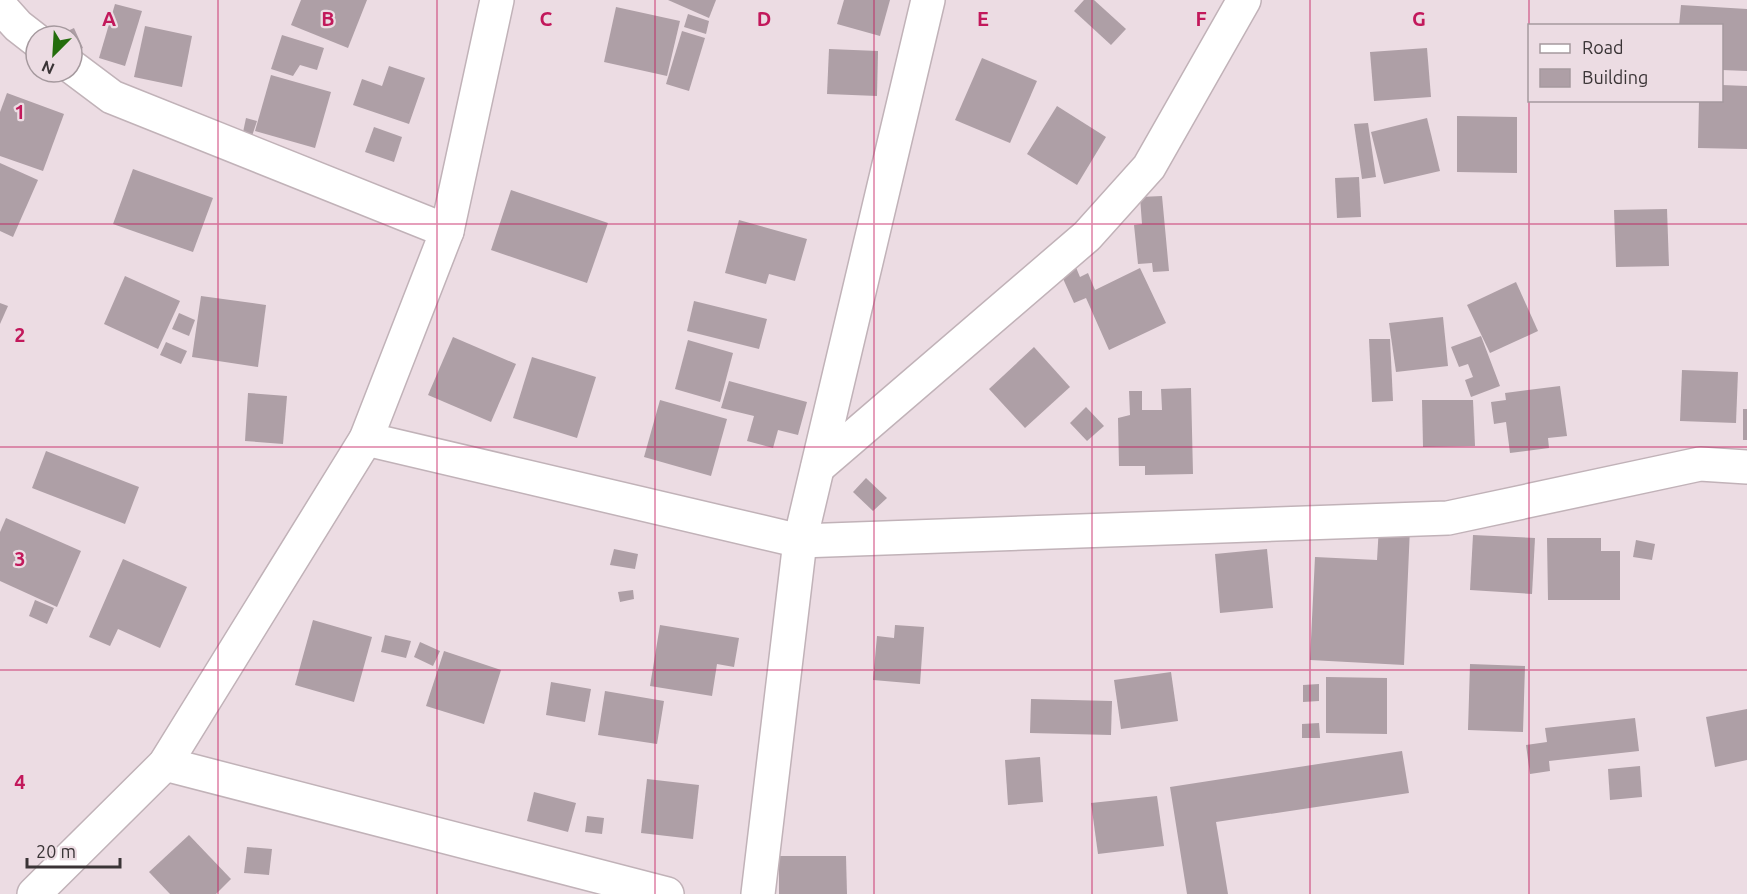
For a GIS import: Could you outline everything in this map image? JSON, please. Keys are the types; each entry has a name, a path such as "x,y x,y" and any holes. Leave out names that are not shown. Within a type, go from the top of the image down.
{"street":[{"path":"34,894 165,764 366,440 447,231 497,0"},
{"path":"758,894 800,542 928,0"},
{"path":"818,466 1087,236 1149,167 1244,0"},
{"path":"0,6 24,31"},
{"path":"84,76 112,97 447,231"},
{"path":"366,440 800,542 1448,518 1700,464 1747,467"},
{"path":"165,764 667,894"}],"building":[{"path":"301,0 367,0 348,48 291,25"},
{"path":"668,0 716,0 709,18"},
{"path":"844,0 890,0 880,36 837,24"},
{"path":"1084,0 1094,0 1126,29 1111,45 1074,11"},
{"path":"115,4 142,11 125,66 99,58"},
{"path":"1681,5 1747,9 1747,71 1723,70 1723,24 1679,24"},
{"path":"616,7 680,21 667,76 604,62"},
{"path":"688,14 709,21 706,34 684,27"},
{"path":"145,26 192,36 182,87 134,77"},
{"path":"682,31 705,38 689,91 666,84"},
{"path":"282,35 324,48 317,70 300,65 293,76 271,69"},
{"path":"1427,48 1431,97 1374,101 1370,52"},
{"path":"829,49 878,51 877,96 827,94"},
{"path":"982,58 1037,81 1010,143 955,120"},
{"path":"389,66 425,78 409,124 353,105 362,79 382,86"},
{"path":"271,75 331,92 315,148 255,131"},
{"path":"1723,85 1747,86 1747,149 1698,148 1699,102 1723,102"},
{"path":"7,93 64,114 43,171 0,156 0,112"},
{"path":"1057,106 1106,137 1077,185 1027,154"},
{"path":"1457,116 1517,117 1517,173 1457,172"},
{"path":"246,118 257,121 251,139 242,137"},
{"path":"1427,118 1440,171 1384,184 1371,132"},
{"path":"1368,123 1376,177 1362,179 1354,124"},
{"path":"374,127 402,137 394,162 365,152"},
{"path":"0,163 38,180 13,237 0,231"},
{"path":"133,169 213,198 193,252 113,224"},
{"path":"1359,177 1361,217 1337,218 1335,178"},
{"path":"511,190 608,223 587,283 491,250"},
{"path":"1162,196 1169,271 1153,272 1152,263 1138,264 1134,225 1142,224 1140,197"},
{"path":"1667,209 1669,266 1616,267 1614,210"},
{"path":"739,220 807,239 795,281 769,274 766,284 725,273"},
{"path":"1075,265 1080,277 1088,273 1095,290 1140,268 1166,323 1109,350 1086,298 1074,303 1060,272"},
{"path":"125,276 180,301 158,349 104,324"},
{"path":"1516,282 1538,331 1490,353 1467,305"},
{"path":"201,296 266,305 258,367 192,357"},
{"path":"694,301 767,319 759,349 687,331"},
{"path":"0,303 8,306 0,324"},
{"path":"179,313 195,320 189,336 172,329"},
{"path":"1443,317 1448,366 1396,372 1389,323"},
{"path":"1481,336 1500,386 1471,397 1465,380 1473,377 1468,364 1459,367 1451,347"},
{"path":"453,337 516,364 491,422 428,395"},
{"path":"1369,339 1390,339 1393,401 1372,402"},
{"path":"688,340 733,353 720,402 675,389"},
{"path":"166,342 187,351 181,364 160,355"},
{"path":"1034,347 1070,387 1025,428 989,389"},
{"path":"532,357 596,377 577,438 513,418"},
{"path":"1682,370 1738,372 1736,423 1680,421"},
{"path":"729,381 807,402 798,435 778,430 773,448 747,441 754,416 721,408"},
{"path":"1560,386 1567,436 1548,438 1549,448 1510,453 1506,422 1494,424 1491,402 1506,400 1505,393"},
{"path":"1191,388 1193,474 1145,475 1145,466 1119,466 1118,418 1130,415 1129,391 1142,391 1142,410 1162,410 1161,389"},
{"path":"248,393 287,396 283,444 245,441"},
{"path":"660,400 727,419 711,476 644,457"},
{"path":"1422,400 1473,400 1475,446 1423,447"},
{"path":"1086,407 1104,426 1087,441 1070,423"},
{"path":"1743,409 1747,409 1747,440 1743,440"},
{"path":"46,451 139,487 125,524 32,488"},
{"path":"866,478 887,498 873,511 853,492"},
{"path":"6,518 81,551 57,607 0,581 0,532"},
{"path":"1379,526 1410,528 1404,665 1310,660 1315,557 1377,560"},
{"path":"1473,535 1535,538 1532,594 1470,590"},
{"path":"1547,538 1601,538 1601,551 1620,551 1620,600 1548,600"},
{"path":"1636,540 1655,544 1652,560 1633,557"},
{"path":"614,549 638,554 635,569 610,565"},
{"path":"1267,549 1273,608 1220,613 1215,554"},
{"path":"123,559 187,587 160,648 118,629 110,646 89,637"},
{"path":"633,590 634,599 620,602 618,592"},
{"path":"35,600 54,608 47,624 29,616"},
{"path":"313,620 372,637 354,702 295,685"},
{"path":"660,625 739,638 734,667 717,664 712,696 650,686"},
{"path":"895,625 924,627 920,684 873,680 877,636 894,638"},
{"path":"385,635 411,641 406,658 381,652"},
{"path":"420,642 440,651 433,666 414,657"},
{"path":"444,651 501,670 484,724 426,706"},
{"path":"1470,664 1525,666 1523,732 1468,730"},
{"path":"1171,672 1178,721 1121,729 1114,680"},
{"path":"1326,677 1387,678 1387,734 1326,733"},
{"path":"551,682 591,689 585,722 546,715"},
{"path":"1319,684 1319,701 1303,702 1303,685"},
{"path":"605,691 664,701 657,744 598,735"},
{"path":"1031,699 1112,701 1111,735 1030,733"},
{"path":"1747,709 1747,760 1715,767 1706,717"},
{"path":"1635,718 1639,751 1549,761 1550,771 1530,774 1526,745 1547,742 1545,728"},
{"path":"1319,723 1320,738 1302,738 1302,724"},
{"path":"1402,751 1409,793 1216,822 1228,894 1187,894 1170,787"},
{"path":"1040,757 1043,802 1008,805 1005,760"},
{"path":"1640,766 1642,797 1610,800 1608,769"},
{"path":"647,779 699,785 693,839 641,833"},
{"path":"534,792 576,803 568,832 527,821"},
{"path":"1157,796 1164,846 1098,854 1091,803"},
{"path":"587,816 604,818 602,834 585,832"},
{"path":"189,835 231,879 216,894 170,894 149,872"},
{"path":"247,847 272,849 269,875 244,873"},
{"path":"779,856 846,856 847,894 779,894"}]}
